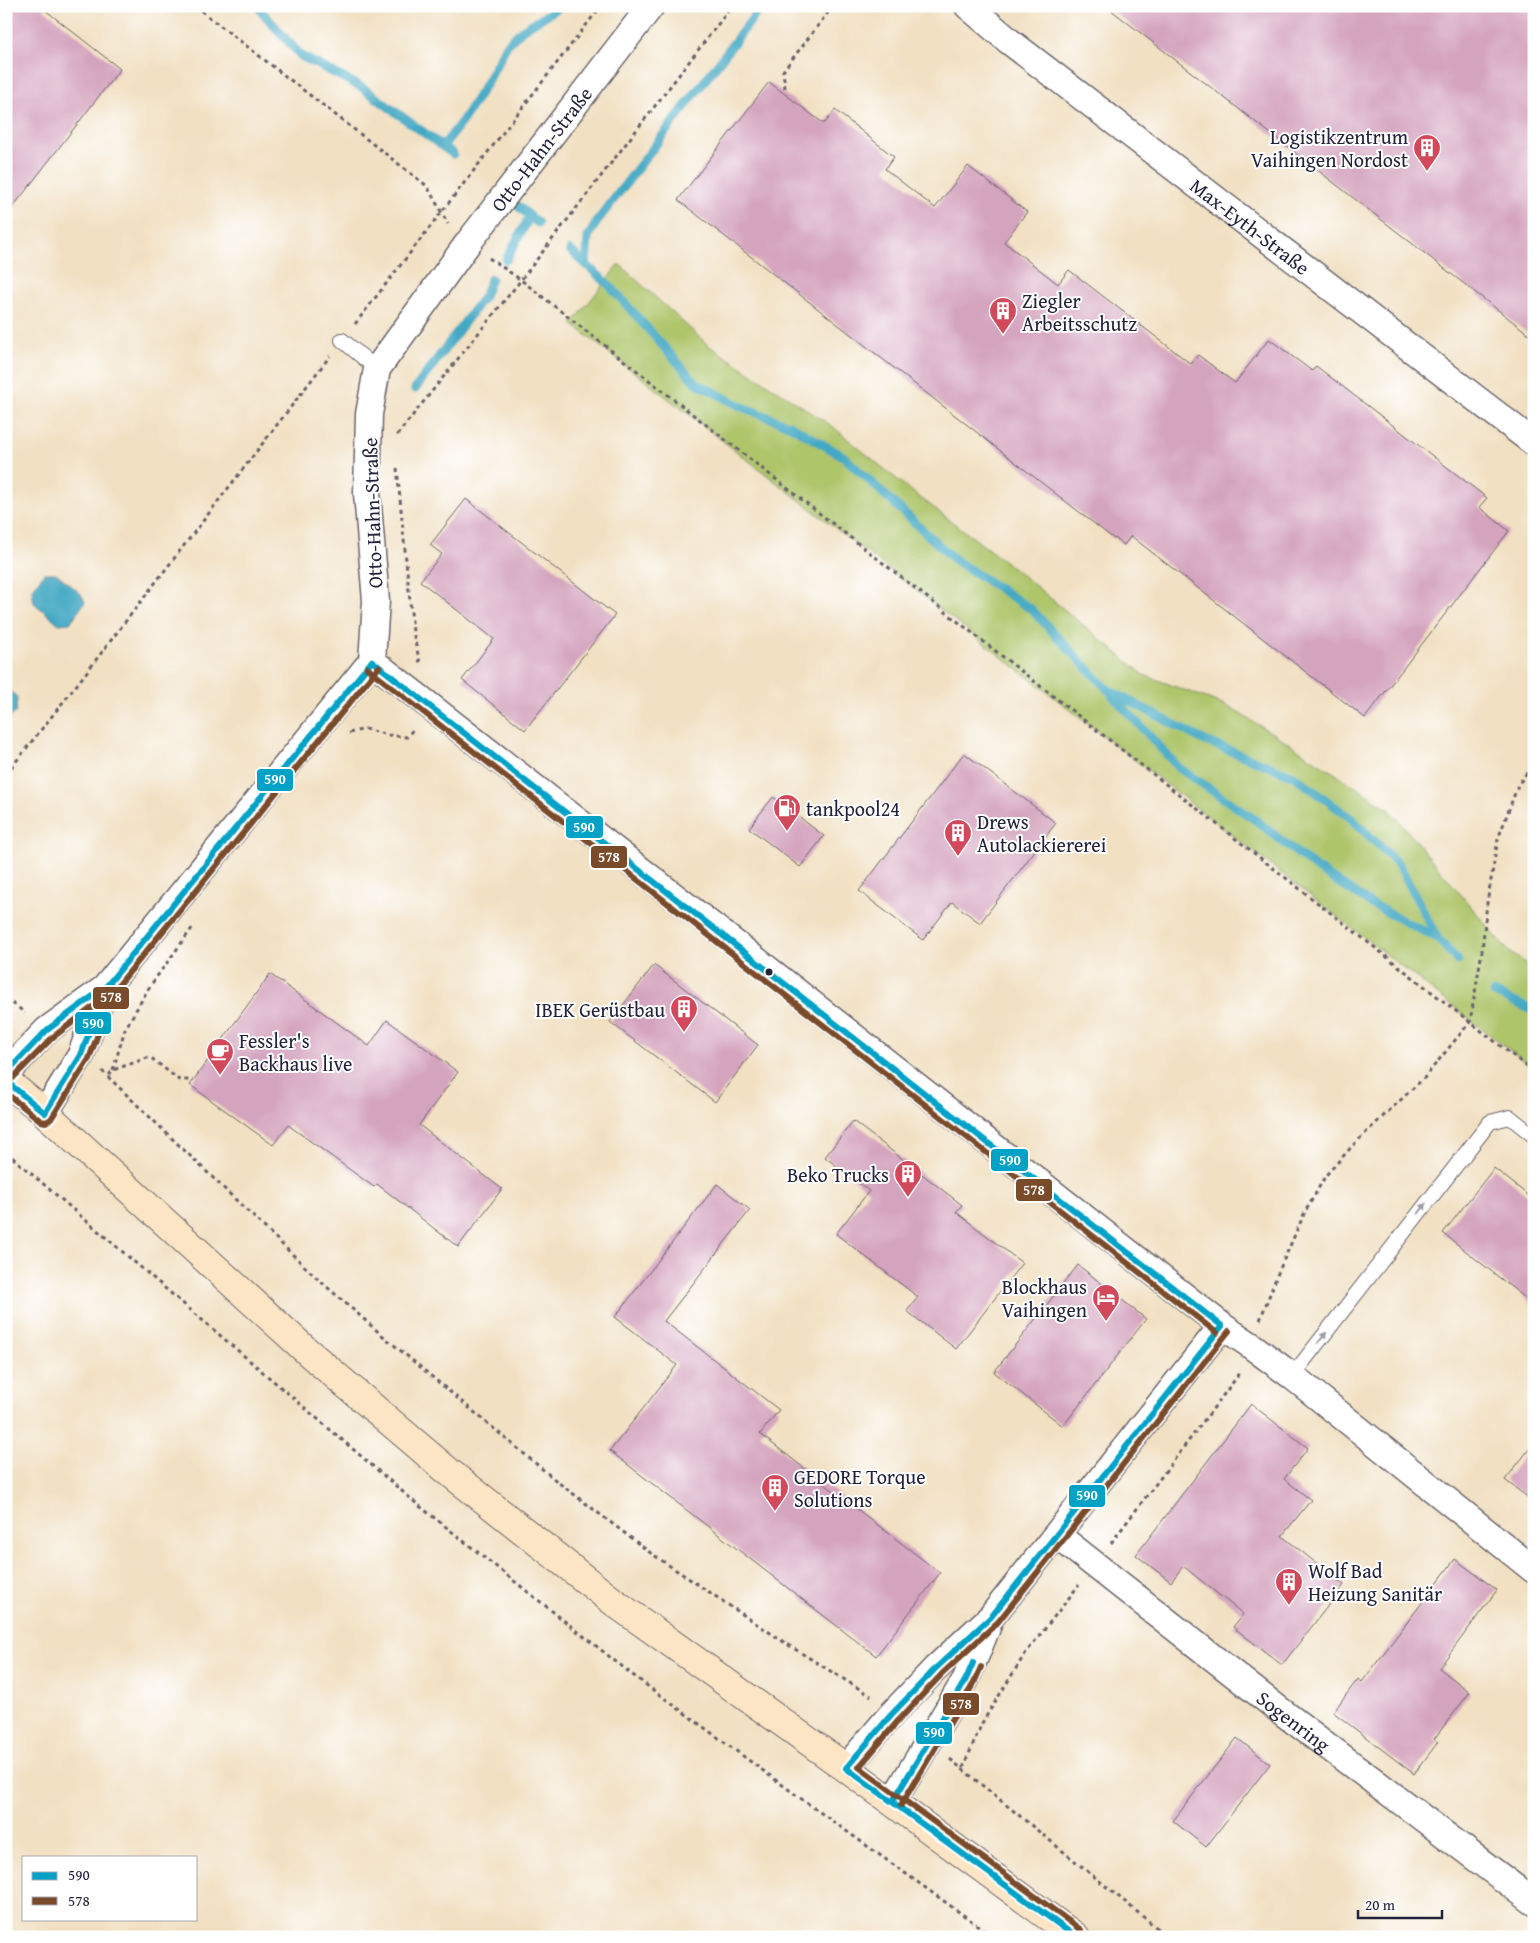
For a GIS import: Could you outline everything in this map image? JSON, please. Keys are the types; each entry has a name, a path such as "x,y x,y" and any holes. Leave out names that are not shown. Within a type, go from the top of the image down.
{"street":[{"name":"Otto-Hahn-Straße","path":"372,661 376,601 367,492 369,414 378,369 468,243 652,6"},
{"name":"Max-Eyth-Straße","path":"968,6 1009,40 1534,443"},
{"path":"6,1073 46,1030 105,988 372,661 1222,1326 1292,1376 1534,1570"},
{"path":"45,1113 81,1055 105,988"},
{"path":"6,1080 45,1113 308,1353 449,1472 615,1603 893,1802 1076,1937"},
{"path":"846,1768 891,1715 936,1668 992,1617 1222,1326"},
{"name":"Sogenring","path":"1057,1535 1285,1714 1534,1902"},
{"path":"893,1802 966,1679 992,1617"}],"lane":[{"path":"342,340 378,369"},
{"path":"1292,1376 1490,1122 1510,1117 1534,1136"}],"path":[{"path":"195,6 428,186 448,224 468,243 520,280 1534,1072"},
{"path":"6,774 601,6"},
{"path":"394,439 732,6"},
{"path":"785,88 784,71 833,6"},
{"path":"881,6 887,10"},
{"path":"397,468 413,632 421,669"},
{"path":"344,738 349,732 365,729 388,735 407,737 431,707"},
{"path":"1249,1344 1305,1212 1326,1175 1357,1141 1426,1077 1470,1022 1498,839 1518,785 1534,763"},
{"path":"109,1075 113,1070 125,1028 150,986 195,925"},
{"path":"81,1055 109,1075 319,1280 559,1483 652,1554 793,1648 869,1695 891,1715"},
{"path":"113,1070 150,1057 179,1080 193,1080"},
{"path":"6,1152 417,1504 634,1676 802,1800 994,1937"},
{"path":"928,1744 963,1768 1168,1937"}],"green space":[{"path":"619,264 708,345 832,426 910,490 1016,570 1144,675 1225,705 1284,740 1389,809 1510,953 1534,968 1534,1069 572,324"}],"water":[{"path":"44,573 56,573 81,594 85,602 70,623 59,624 34,603 32,590"},
{"path":"6,688 17,697 16,712 6,722"}],"building":[{"path":"6,6 40,6 120,69 6,216"},
{"name":"Logistikzentrum Vaihingen Nordost","path":"1106,6 1534,6 1534,338"},
{"path":"769,82 823,123 835,110 894,157 885,169 935,208 968,166 1027,212 1004,242 1058,284 1069,270 1191,364 1198,355 1235,383 1269,339 1312,371 1316,366 1487,498 1479,507 1509,531 1365,718 1131,536 1124,545 1114,539 678,200"},
{"path":"466,499 615,615 525,730 462,680 494,639 420,581 442,554 430,545"},
{"name":"Drews Autolackiererei","path":"964,753 1056,823 980,923 952,902 923,940 859,891"},
{"name":"tankpool24","path":"773,797 824,836 800,867 749,828"},
{"name":"IBEK Gerüstbau","path":"654,965 758,1045 715,1102 610,1022"},
{"path":"270,974 369,1046 387,1020 458,1072 419,1125 502,1189 458,1247 377,1184 374,1187 288,1125 273,1145 190,1085"},
{"path":"853,1121 962,1205 956,1212 1022,1263 956,1349 907,1311 918,1297 836,1234 869,1191 825,1157"},
{"path":"1494,1168 1534,1200 1534,1305 1443,1233"},
{"name":"GEDORE Torque Solutions","path":"717,1184 750,1210 664,1321 779,1410 760,1434 940,1573 876,1656 610,1451 677,1365 615,1317"},
{"path":"1078,1265 1146,1319 1063,1426 994,1372"},
{"path":"1251,1404 1308,1448 1284,1479 1311,1500 1282,1536 1344,1585 1282,1665 1233,1627 1243,1614 1183,1566 1171,1582 1136,1555"},
{"path":"1534,1443 1534,1502 1505,1480"},
{"path":"1455,1559 1497,1590 1439,1668 1470,1692 1434,1739 1438,1742 1414,1774 1333,1712 1358,1679 1362,1682"},
{"path":"1237,1738 1270,1764 1206,1847 1173,1821"}],"waterway":[{"path":"257,6 301,56 363,88 453,154"},
{"path":"443,146 463,120 507,45 522,30 561,6"},
{"path":"586,264 588,237 598,220 762,6"},
{"path":"518,206 538,223"},
{"path":"506,260 530,216"},
{"path":"570,250 608,284 695,382 740,406 791,426 843,456 955,560 1031,609 1107,689 1203,740 1294,776 1352,819 1399,865 1438,939 1458,961"},
{"path":"415,389 484,296 491,279"},
{"path":"1112,695 1179,768 1254,819 1316,868 1371,904 1437,938"},
{"path":"1494,993 1534,1011"}],"transit line":[{"name":"590","path":"372,661 1222,1326"},
{"name":"590","path":"6,1081 45,1113 81,1055 105,988 372,661"},
{"name":"578","path":"6,1093 41,1121 46,1122 51,1119 89,1059 113,992 379,667"},
{"name":"578","path":"367,668 1217,1333"},
{"name":"590","path":"6,1073 47,1030 108,985"},
{"name":"578","path":"12,1079 53,1037 113,992"},
{"name":"590","path":"1076,1937 846,1768 891,1715 936,1668 991,1617 1222,1326"},
{"name":"578","path":"1081,1930 859,1767 898,1721 942,1674 998,1622 1229,1331"},
{"name":"590","path":"893,1801 966,1679 973,1663"},
{"name":"578","path":"901,1805 974,1683 981,1667"}],"place":[{"name":"Logistikzentrum Vaihingen Nordost","path":"1427,172"},
{"name":"Ziegler Arbeitsschutz","path":"1003,335"},
{"name":"tankpool24","path":"787,832"},
{"name":"Drews Autolackiererei","path":"958,857"},
{"name":"IBEK Gerüstbau","path":"684,1033"},
{"name":"Fessler's Backhaus live","path":"220,1076"},
{"name":"Beko Trucks","path":"908,1198"},
{"name":"Blockhaus Vaihingen","path":"1106,1322"},
{"name":"GEDORE Torque Solutions","path":"775,1512"},
{"name":"Wolf Bad Heizung Sanitär","path":"1289,1606"}]}
